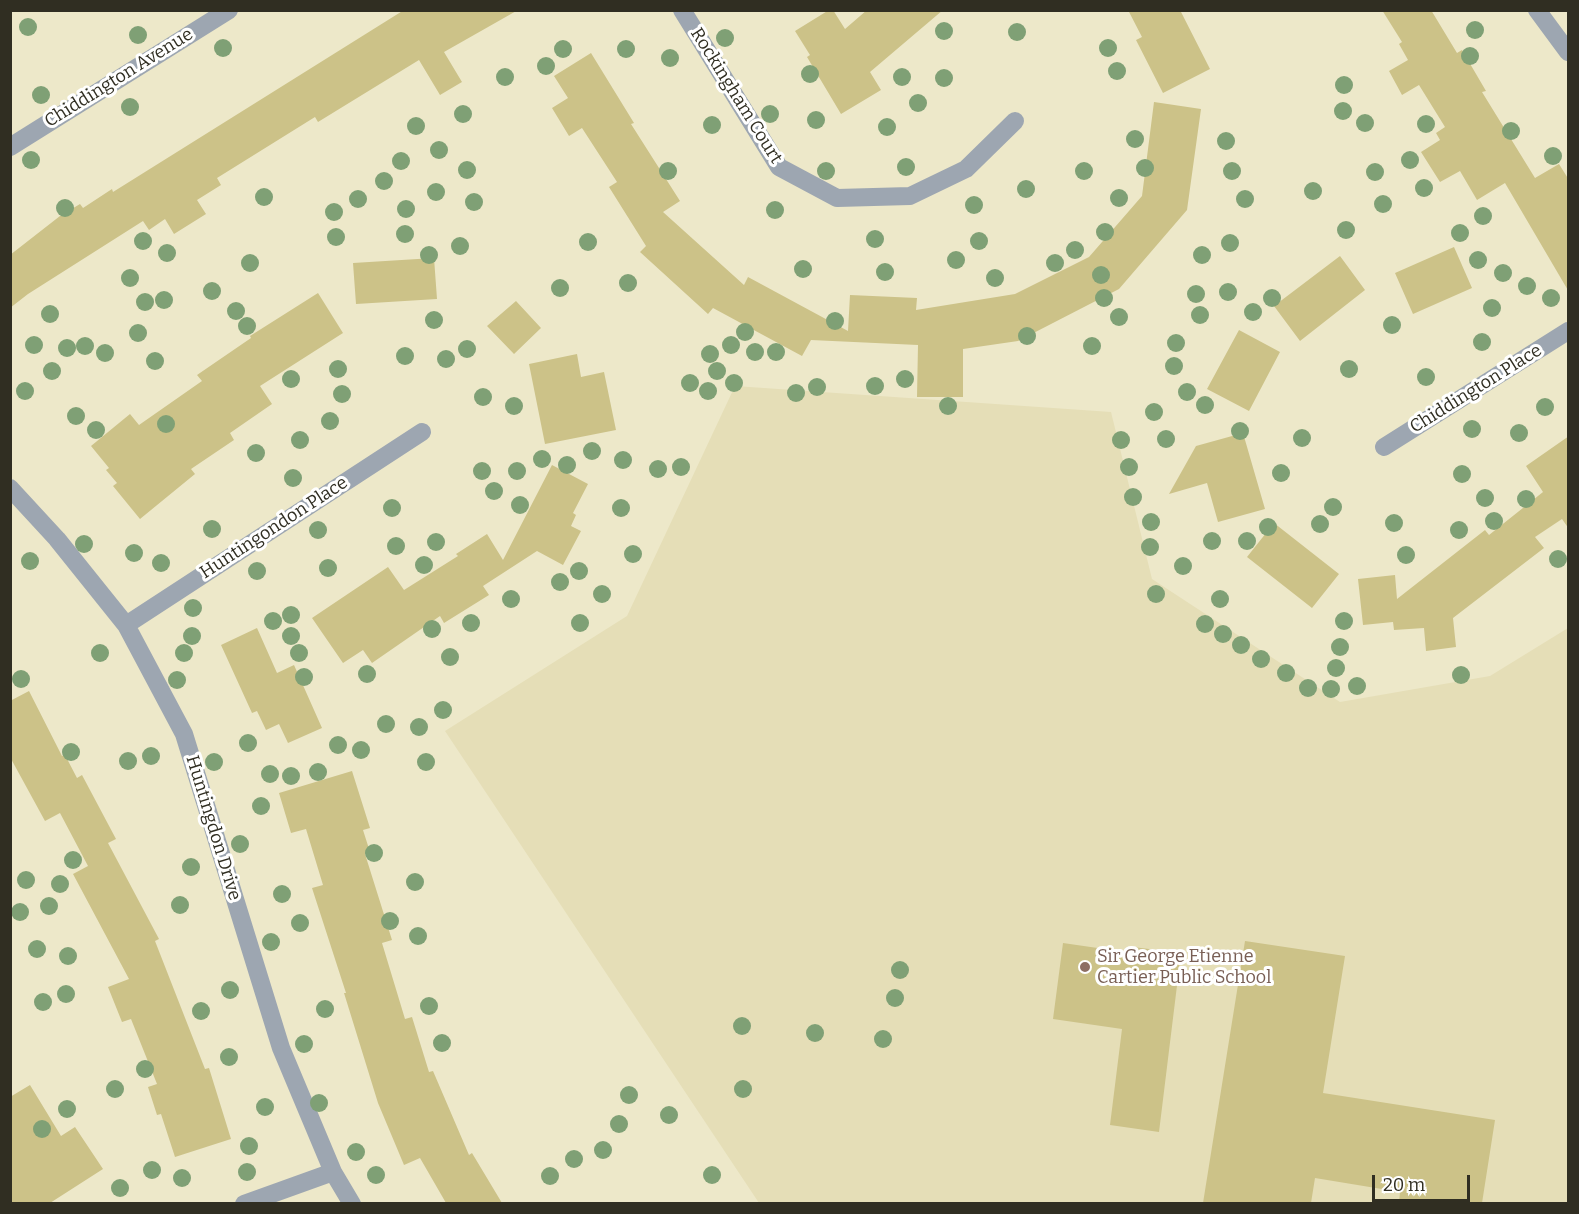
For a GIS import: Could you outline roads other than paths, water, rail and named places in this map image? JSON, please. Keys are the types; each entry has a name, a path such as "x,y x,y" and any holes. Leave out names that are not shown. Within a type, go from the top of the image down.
{"street":[{"name":"Rockingham Court","path":"682,10 779,167 837,198 910,196 966,169 1015,121"},
{"path":"1537,10 1569,52"},
{"name":"Chiddington Avenue","path":"10,147 223,12"},
{"name":"Chiddington Place","path":"1384,447 1569,331"},
{"name":"Huntingondon Place","path":"126,625 422,432"},
{"name":"Huntingdon Drive","path":"10,488 57,539 126,625 184,734 281,1048 333,1172 352,1203"},
{"path":"244,1203 333,1172"}],"place":[{"name":"Sir George Etienne Cartier Public School","path":"1085,967"}]}
